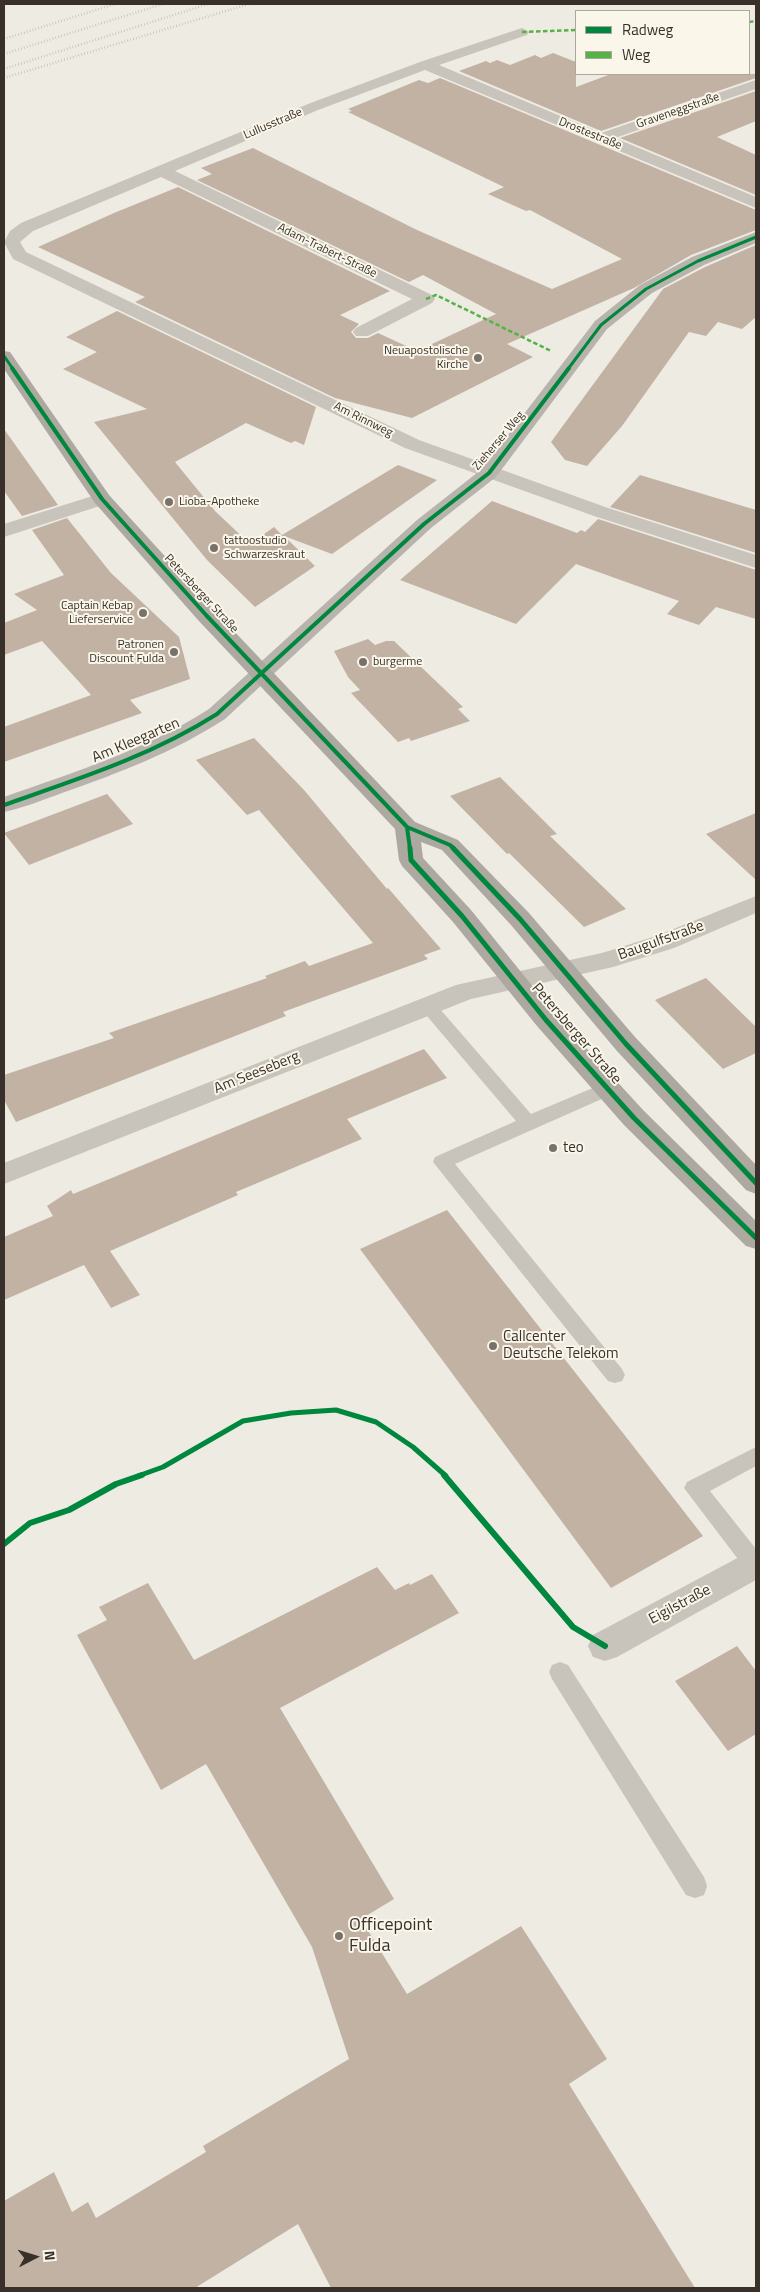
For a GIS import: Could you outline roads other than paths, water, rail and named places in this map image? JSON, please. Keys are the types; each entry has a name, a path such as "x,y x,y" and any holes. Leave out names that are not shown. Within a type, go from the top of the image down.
{"main road":[{"name":"Petersberger Straße","path":"4,356 102,499 206,615 407,827 450,845 520,919 626,1044 756,1183"},
{"name":"Petersberger Straße","path":"407,827 412,860 462,916 546,1020 607,1089 756,1238"}],"street":[{"name":"Lullusstraße","path":"27,227 313,107 425,65 522,32"},
{"name":"Drostestraße","path":"425,65 756,204"},
{"name":"Graveneggstraße","path":"601,138 756,84"},
{"name":"Adam-Trabert-Straße","path":"162,171 426,299 362,332"},
{"name":"Am Rinnweg","path":"27,227 16,235 12,242 19,254 412,444 601,512 756,562"},
{"name":"Zieherser Weg","path":"263,674 325,613 424,524 489,473 600,325 646,289 698,261 756,237"},
{"path":"4,531 102,499"},
{"name":"Am Kleegarten","path":"4,804 120,763 193,730 217,714 263,674"},
{"name":"Baugulfstraße","path":"514,980 604,961 665,942 756,904"},
{"name":"Am Seeseberg","path":"4,1174 427,1005 466,991 514,980"},
{"name":"Eigilstraße","path":"605,1646 756,1564"}],"lane":[{"path":"427,1005 528,1123"},
{"path":"607,1089 442,1162 615,1375"},
{"path":"756,1456 695,1488 756,1564"},
{"path":"560,1672 695,1886"}],"railway":[{"path":"4,39 115,4"},
{"path":"4,54 163,4"},
{"path":"4,69 208,4"},
{"path":"4,78 249,4"}],"place":[{"name":"Neuapostolische Kirche","path":"478,358"},
{"name":"Lioba-Apotheke","path":"169,502"},
{"name":"tattoostudio Schwarzeskraut","path":"214,548"},
{"name":"Captain Kebap Lieferservice","path":"143,613"},
{"name":"Patronen Discount Fulda","path":"174,652"},
{"name":"burgerme","path":"363,662"},
{"name":"teo","path":"553,1148"},
{"name":"Callcenter Deutsche Telekom","path":"493,1346"},
{"name":"Officepoint Fulda","path":"339,1936"}]}
